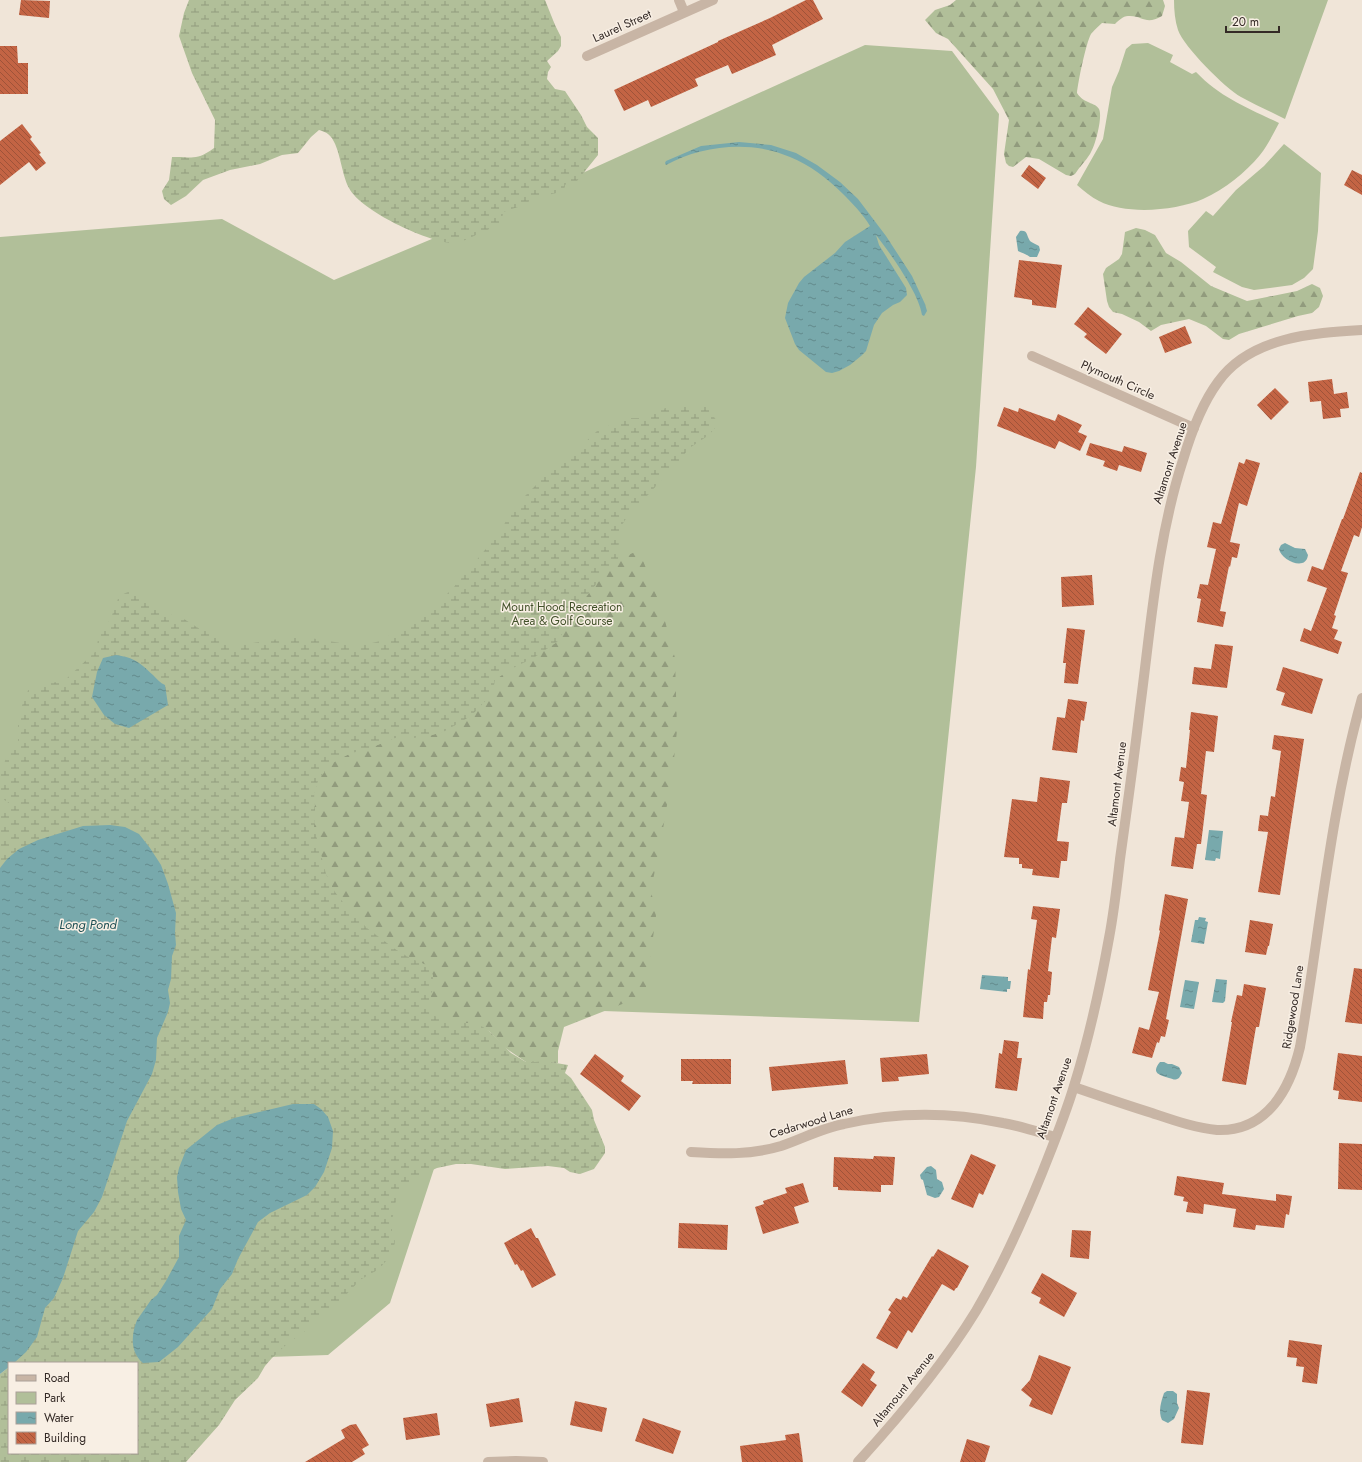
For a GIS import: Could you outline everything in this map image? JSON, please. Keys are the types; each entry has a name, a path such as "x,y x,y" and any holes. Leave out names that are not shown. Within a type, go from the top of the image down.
{"street":[{"path":"679,0 684,12"},
{"name":"Laurel Street","path":"587,56 713,0"},
{"name":"Altamont Avenue","path":"964,1331 978,1308 1011,1244 1036,1188 1074,1087 1110,936 1157,573 1165,527 1174,487 1194,428 1207,399 1219,380 1232,365 1250,353 1282,341 1308,335 1362,330"},
{"name":"Plymouth Circle","path":"1032,356 1194,428"},
{"name":"Ridgewood Lane","path":"1074,1087 1186,1124 1217,1130 1237,1128 1251,1123 1264,1115 1278,1100 1294,1071 1300,1047 1336,810 1350,740 1362,698"},
{"name":"Cedarwood Lane","path":"691,1152 729,1154 749,1153 782,1145 820,1130 842,1124 868,1119 915,1114 946,1115 1004,1123 1055,1138"},
{"name":"Altamount Avenue","path":"858,1462 926,1383 964,1331"},
{"path":"488,1462 543,1462"}],"green space":[{"path":"189,0 545,0 561,37 561,46 558,51 547,61 551,67 548,72 547,79 555,89 565,91 587,127 598,138 598,155 577,181 571,181 565,185 564,191 536,198 518,207 503,212 501,221 495,226 467,239 454,243 440,241 411,231 366,206 356,197 346,182 338,151 332,138 327,133 319,130 298,153 282,155 260,164 230,170 203,180 186,196 171,205 164,199 162,191 169,180 172,157 198,157 214,148 215,120 192,73 179,36 184,13"},
{"path":"956,0 1163,0 1165,6 1162,16 1156,19 1148,20 1133,16 1126,16 1115,24 1102,23 1091,34 1085,54 1077,93 1080,97 1095,105 1099,109 1100,118 1098,132 1092,150 1075,174 1071,176 1066,175 1039,159 1026,157 1013,167 1006,163 1004,154 1009,120 993,89 948,39 936,33 925,20 935,10 950,5"},
{"path":"1174,0 1328,0 1285,119 1241,97 1225,85 1196,56 1178,30"},
{"path":"1148,43 1173,55 1170,62 1192,74 1196,72 1225,96 1279,123 1266,147 1254,162 1234,180 1211,195 1192,203 1165,209 1136,210 1110,205 1099,201 1090,196 1077,185 1103,139 1112,87 1126,49 1132,44"},
{"name":"Mount Hood Recreation Area & Golf Course","path":"865,45 952,51 999,114 976,467 919,1022 487,1007 390,1303 328,1355 129,1362 8,1362 8,1363 0,1367 0,237 222,219 334,280 501,210"},
{"path":"1284,144 1321,173 1318,231 1313,269 1304,278 1292,285 1254,290 1242,287 1213,272 1216,267 1189,247 1188,231 1206,211 1213,216 1236,190 1264,166"},
{"path":"1136,228 1145,230 1155,235 1166,253 1181,262 1211,286 1247,301 1297,291 1312,284 1320,288 1323,296 1319,307 1312,313 1239,334 1229,340 1223,339 1206,326 1189,319 1161,325 1151,331 1139,322 1122,314 1113,312 1107,301 1103,274 1106,268 1119,259 1122,254 1125,232"},
{"path":"708,405 713,416 719,423 709,435 688,449 680,461 627,517 622,525 619,539 618,560 605,573 582,602 557,642 535,657 505,672 495,680 490,696 471,716 445,731 414,738 395,738 365,750 351,753 330,764 318,781 314,793 314,827 327,878 335,892 346,906 367,928 395,949 426,965 430,969 433,975 433,989 430,1005 435,1016 453,1024 473,1023 483,1027 511,1053 526,1062 544,1061 568,1065 565,1073 571,1078 592,1110 594,1120 605,1147 605,1153 594,1169 580,1174 570,1172 564,1168 548,1166 505,1169 471,1164 456,1164 437,1168 419,1176 401,1190 396,1200 392,1221 392,1231 395,1241 393,1253 379,1269 360,1280 312,1326 287,1344 272,1358 258,1378 235,1400 219,1425 186,1462 0,1462 0,1374 8,1368 8,1454 138,1454 138,1362 15,1362 26,1352 40,1329 45,1308 54,1298 63,1278 78,1231 94,1212 102,1198 127,1121 152,1074 156,1060 157,1038 168,1012 170,1003 168,990 171,979 172,956 176,945 176,913 161,865 139,834 125,827 110,825 83,826 38,840 19,849 7,859 0,868 0,812 13,806 3,799 1,795 0,776 5,761 18,741 18,723 21,708 29,688 65,680 96,651 98,639 111,618 119,596 130,591 143,595 169,614 184,619 200,629 219,636 226,644 246,644 298,636 347,644 372,643 380,641 432,609 454,587 490,544 523,498 544,477 597,431 617,422 630,418 641,418 648,413 671,406","holes":["293,1104 314,1104 328,1117 333,1131 332,1148 328,1165 315,1187 307,1195 270,1213 258,1222 238,1259 232,1274 220,1289 206,1314 178,1347 170,1353 145,1309 166,1281 179,1257 179,1242 186,1220 181,1209 177,1177 186,1150 217,1125 234,1118"]},
{"path":"639,550 662,610 675,658 677,730 673,769 651,890 656,916 645,995 564,1027 558,1051 558,1063 526,1062 504,1047 489,1031 446,1022 430,1005 431,994 426,965 381,939 352,914 331,886 325,871 314,827 314,793 318,781 330,764 351,753 365,750 395,738 414,738 445,731 471,716 493,690 495,680 557,642 582,602 605,573 618,560"}],"water":[{"path":"739,142 771,145 796,153 817,165 840,182 858,199 886,236 912,276 925,304 927,311 924,316 922,315 916,296 910,285 896,262 876,235 879,245 906,288 907,295 900,302 882,313 874,325 866,351 850,365 839,371 832,373 826,372 799,350 795,344 785,318 788,303 799,283 804,277 835,253 845,242 870,226 853,205 824,177 804,164 775,152 760,148 727,147 695,153 666,165 665,163 666,161 701,146"},
{"path":"1020,231 1026,232 1030,241 1039,246 1040,250 1037,257 1030,257 1018,251 1016,237"},
{"path":"1285,543 1295,548 1305,549 1308,555 1306,560 1303,563 1298,563 1284,557 1279,549 1281,545"},
{"path":"116,655 136,661 165,685 168,705 129,728 115,724 104,715 92,697 97,672 103,658"},
{"name":"Long Pond","path":"110,825 125,827 139,834 161,865 176,913 176,945 172,956 171,979 168,990 170,1003 168,1012 157,1038 156,1060 152,1074 127,1121 102,1197 94,1212 78,1231 63,1278 54,1298 45,1308 37,1337 26,1352 15,1362 8,1362 8,1368 0,1374 0,868 7,859 19,849 38,840 83,826"},
{"path":"1209,830 1223,831 1220,859 1216,858 1215,861 1205,860"},
{"path":"1199,917 1206,918 1205,921 1208,922 1204,944 1191,942 1195,920 1198,920"},
{"path":"982,975 1008,977 1008,981 1011,981 1010,989 1007,989 1007,992 980,989"},
{"path":"1216,979 1227,980 1225,1001 1223,1003 1212,1002"},
{"path":"1185,980 1199,982 1194,1009 1180,1007"},
{"path":"1160,1062 1179,1067 1182,1073 1179,1078 1174,1080 1156,1072 1157,1066"},
{"path":"293,1104 314,1104 328,1117 333,1131 332,1148 324,1172 315,1187 307,1195 270,1213 258,1222 238,1259 232,1274 220,1289 212,1309 178,1347 159,1362 143,1363 139,1359 134,1349 134,1332 137,1320 151,1300 157,1295 179,1257 179,1236 186,1220 181,1209 177,1177 186,1150 217,1125 234,1118"},
{"path":"931,1166 936,1170 937,1179 942,1182 944,1189 939,1197 935,1198 927,1195 920,1175 927,1167"},
{"path":"1167,1391 1173,1391 1177,1394 1177,1403 1179,1408 1174,1419 1168,1423 1162,1420 1160,1410 1164,1393"}],"building":[{"path":"21,0 50,1 49,18 19,15"},
{"path":"806,0 813,0 823,19 772,45 776,55 732,74 728,65 695,79 698,86 651,107 648,100 624,111 614,90"},
{"path":"0,46 17,46 18,63 28,63 28,94 0,94"},
{"path":"22,124 32,137 30,139 41,153 39,154 46,163 36,171 29,162 0,185 0,141"},
{"path":"1029,165 1046,178 1038,189 1021,176"},
{"path":"1352,170 1362,175 1362,195 1344,185"},
{"path":"1019,260 1062,265 1056,308 1032,305 1032,300 1014,297"},
{"path":"1088,307 1122,334 1106,354 1084,337 1087,334 1074,324"},
{"path":"1185,326 1192,343 1165,353 1159,337"},
{"path":"1332,379 1334,394 1347,392 1349,408 1340,409 1341,417 1323,419 1321,401 1310,402 1308,382"},
{"path":"1275,388 1289,402 1271,420 1257,405"},
{"path":"1004,407 1018,412 1019,408 1055,421 1058,414 1082,425 1078,432 1087,436 1080,451 1059,441 1055,449 997,426"},
{"path":"1090,443 1122,452 1124,446 1147,453 1141,472 1119,465 1117,471 1103,466 1105,461 1086,455"},
{"path":"1246,459 1260,463 1247,506 1239,503 1230,542 1240,544 1237,558 1232,557 1230,567 1229,566 1220,611 1226,612 1223,627 1197,622 1201,599 1197,598 1200,584 1208,585 1216,549 1207,547 1213,522 1221,524 1239,462 1244,464"},
{"path":"1360,472 1362,473 1362,527 1359,537 1354,535 1341,571 1348,573 1334,615 1336,616 1332,628 1338,630 1334,639 1342,642 1338,654 1300,641 1304,628 1311,631 1327,588 1307,581 1312,566 1323,570"},
{"path":"1092,575 1094,605 1062,607 1061,577"},
{"path":"1067,628 1085,630 1078,684 1064,683 1066,663 1063,663"},
{"path":"1215,644 1233,646 1227,688 1192,684 1194,667 1211,669"},
{"path":"1283,667 1323,679 1312,714 1281,705 1285,693 1276,690"},
{"path":"1068,699 1087,702 1084,721 1081,720 1077,753 1052,750 1057,717 1065,718"},
{"path":"1191,712 1218,716 1214,752 1206,751 1201,794 1207,795 1201,844 1197,844 1193,869 1171,866 1175,837 1184,838 1189,802 1181,801 1184,782 1179,781 1181,767 1186,768"},
{"path":"1274,735 1304,739 1280,895 1258,892 1268,832 1258,831 1260,815 1268,816 1271,796 1275,797 1281,751 1272,749"},
{"path":"1040,777 1070,781 1067,803 1062,803 1057,841 1069,842 1067,861 1061,861 1059,878 1032,875 1033,869 1022,868 1022,864 1019,864 1019,858 1004,857 1012,799 1037,802"},
{"path":"1165,894 1188,899 1166,1019 1169,1020 1165,1037 1161,1036 1159,1043 1157,1042 1152,1058 1132,1053 1139,1027 1149,1030 1159,992 1148,990 1160,931"},
{"path":"1033,906 1060,909 1056,938 1052,937 1048,971 1052,972 1050,995 1048,995 1047,1002 1044,1002 1043,1019 1023,1017 1028,969 1030,970 1037,920 1031,919"},
{"path":"1250,920 1273,924 1266,955 1245,952"},
{"path":"1354,968 1362,969 1362,1024 1345,1022"},
{"path":"1244,984 1266,988 1259,1027 1256,1027 1246,1085 1222,1081 1231,1022 1237,995 1242,996"},
{"path":"1004,1040 1019,1042 1017,1058 1022,1058 1017,1091 995,1088 999,1053 1002,1054"},
{"path":"1338,1053 1362,1056 1362,1102 1338,1099 1339,1091 1333,1090"},
{"path":"595,1054 624,1076 621,1081 641,1096 629,1111 580,1074"},
{"path":"927,1054 929,1074 898,1077 899,1081 882,1082 880,1058"},
{"path":"681,1059 731,1059 731,1084 692,1084 693,1081 681,1081"},
{"path":"845,1060 848,1084 772,1091 769,1067"},
{"path":"1339,1143 1362,1144 1362,1190 1338,1189"},
{"path":"971,1154 996,1165 983,1195 979,1193 973,1208 951,1199"},
{"path":"874,1156 895,1157 893,1185 881,1185 881,1192 838,1190 838,1187 833,1187 834,1157 873,1159"},
{"path":"1177,1176 1224,1183 1222,1194 1276,1201 1276,1194 1292,1196 1289,1215 1286,1214 1284,1228 1256,1225 1255,1230 1233,1227 1236,1209 1204,1204 1203,1214 1186,1212 1188,1202 1183,1201 1184,1197 1174,1195"},
{"path":"803,1183 809,1202 794,1207 799,1223 763,1234 755,1207 764,1204 763,1201 787,1193 785,1188"},
{"path":"679,1223 728,1225 727,1250 678,1248"},
{"path":"531,1228 536,1238 538,1238 556,1275 532,1288 523,1270 521,1271 517,1264 515,1265 504,1243"},
{"path":"1072,1230 1091,1231 1089,1259 1070,1257"},
{"path":"938,1249 969,1266 957,1288 954,1291 942,1284 912,1333 908,1330 897,1349 876,1338 891,1312 888,1310 896,1298 901,1300 903,1296 907,1298 932,1256 933,1257"},
{"path":"1042,1273 1077,1293 1064,1317 1039,1303 1041,1298 1031,1293"},
{"path":"1289,1340 1322,1345 1317,1384 1302,1382 1304,1367 1296,1366 1297,1358 1287,1357"},
{"path":"1039,1355 1071,1367 1052,1415 1029,1406 1032,1399 1021,1390 1030,1380"},
{"path":"863,1363 875,1372 870,1380 877,1385 862,1407 841,1392"},
{"path":"1187,1390 1210,1393 1203,1445 1181,1443"},
{"path":"519,1398 523,1422 490,1427 486,1404"},
{"path":"575,1401 607,1408 602,1432 570,1425"},
{"path":"437,1413 440,1435 406,1440 403,1418"},
{"path":"643,1418 681,1431 673,1454 635,1441"},
{"path":"356,1424 369,1445 362,1449 365,1454 352,1462 305,1462 345,1438 341,1430 350,1425"},
{"path":"799,1433 803,1462 742,1462 740,1446 786,1440 785,1435"},
{"path":"967,1439 990,1446 985,1462 960,1462"}]}
